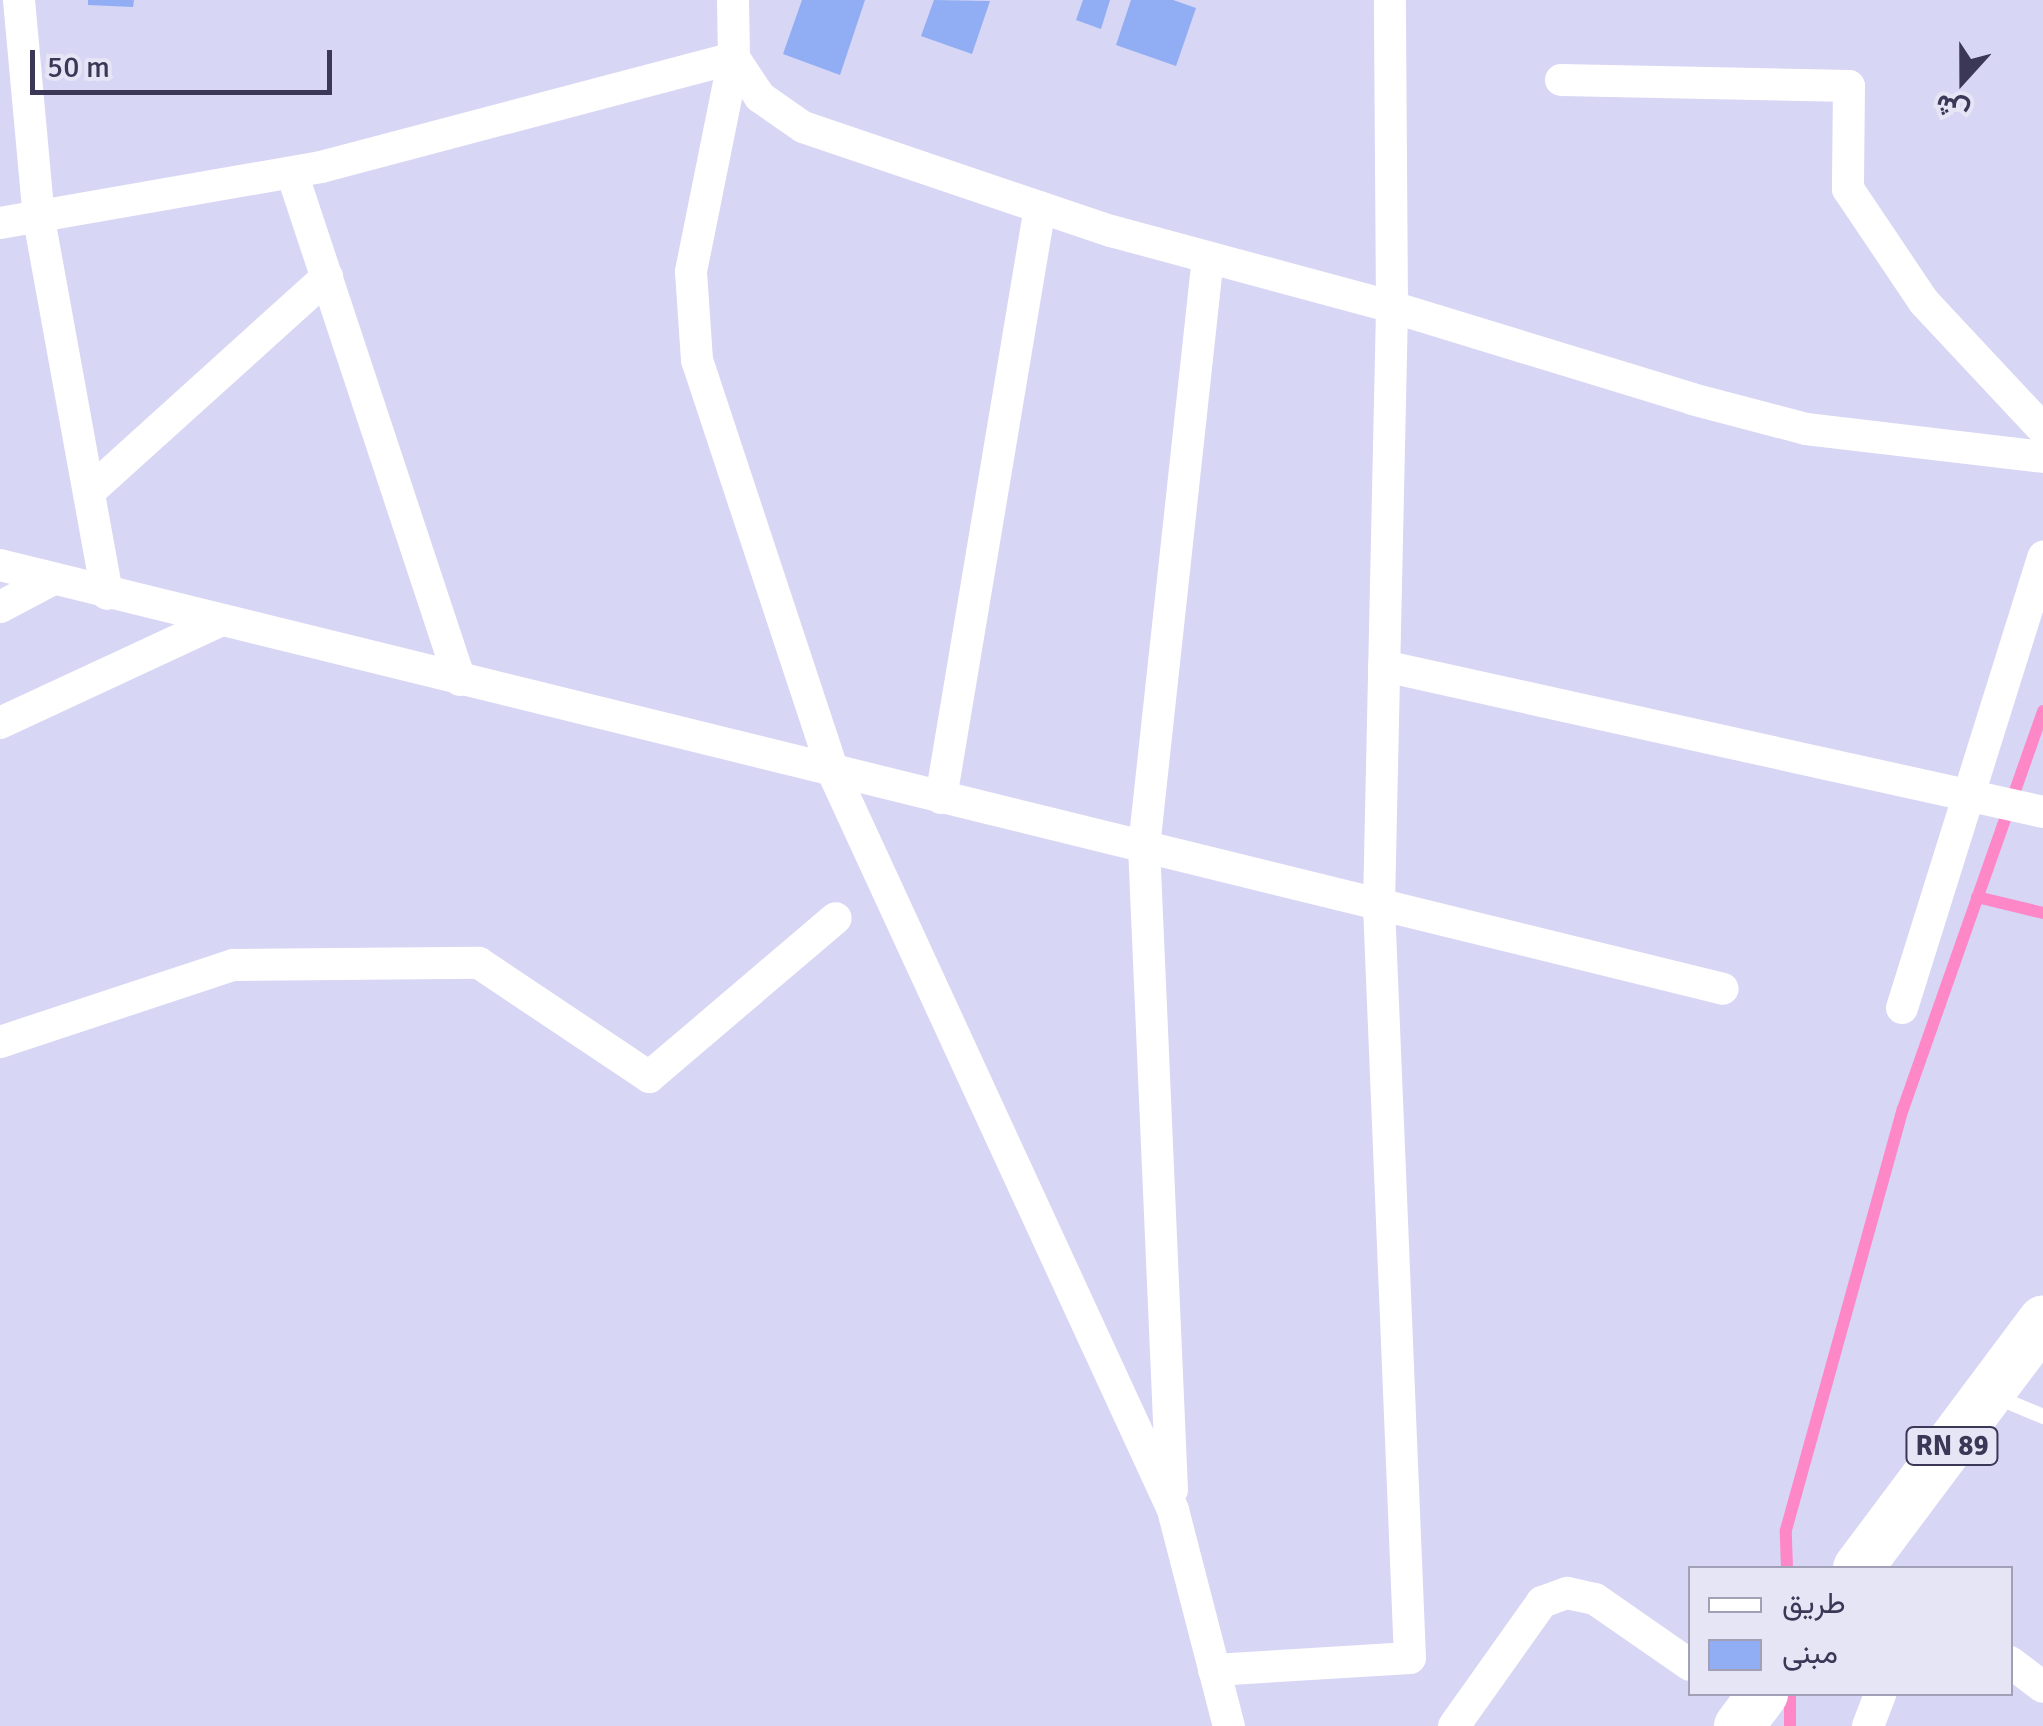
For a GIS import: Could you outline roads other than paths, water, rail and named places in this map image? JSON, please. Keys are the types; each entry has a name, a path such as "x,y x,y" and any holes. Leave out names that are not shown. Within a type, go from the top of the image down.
{"main road":[{"name":"RN 89","path":"1871,1564 2043,1321"}],"street":[{"path":"19,0 39,219 107,594"},
{"path":"733,0 734,58 690,272 696,360 833,772 1172,1510 1229,1726"},
{"path":"1214,1670 1410,1658 1379,905 1392,307 1390,0"},
{"path":"0,223 292,173 734,58"},
{"path":"734,58 760,97 802,128 1040,207 1392,307 1522,352 1806,429 2043,457"},
{"path":"1560,80 1850,86 1848,189 1924,302 2043,429"},
{"path":"292,173 460,680"},
{"path":"941,798 1040,207"},
{"path":"1172,1510 1144,848 1208,257"},
{"path":"88,492 327,277"},
{"path":"1902,1008 2043,557"},
{"path":"0,565 1723,989"},
{"path":"0,607 53,580"},
{"path":"0,723 220,621"},
{"path":"1384,666 2043,812"},
{"path":"0,1042 234,966 480,963 649,1077 836,918"},
{"path":"1454,1726 1542,1602 1567,1594 1595,1599 1688,1665"},
{"path":"2013,1664 2043,1687"},
{"path":"1868,1726 1879,1696"}],"lane":[{"path":"1992,1395 2043,1416"}],"waterway":[{"path":"1787,1566 1786,1530 1903,1109 2043,711"},
{"path":"1977,897 2043,913"},
{"path":"1790,1696 1790,1726"}]}
